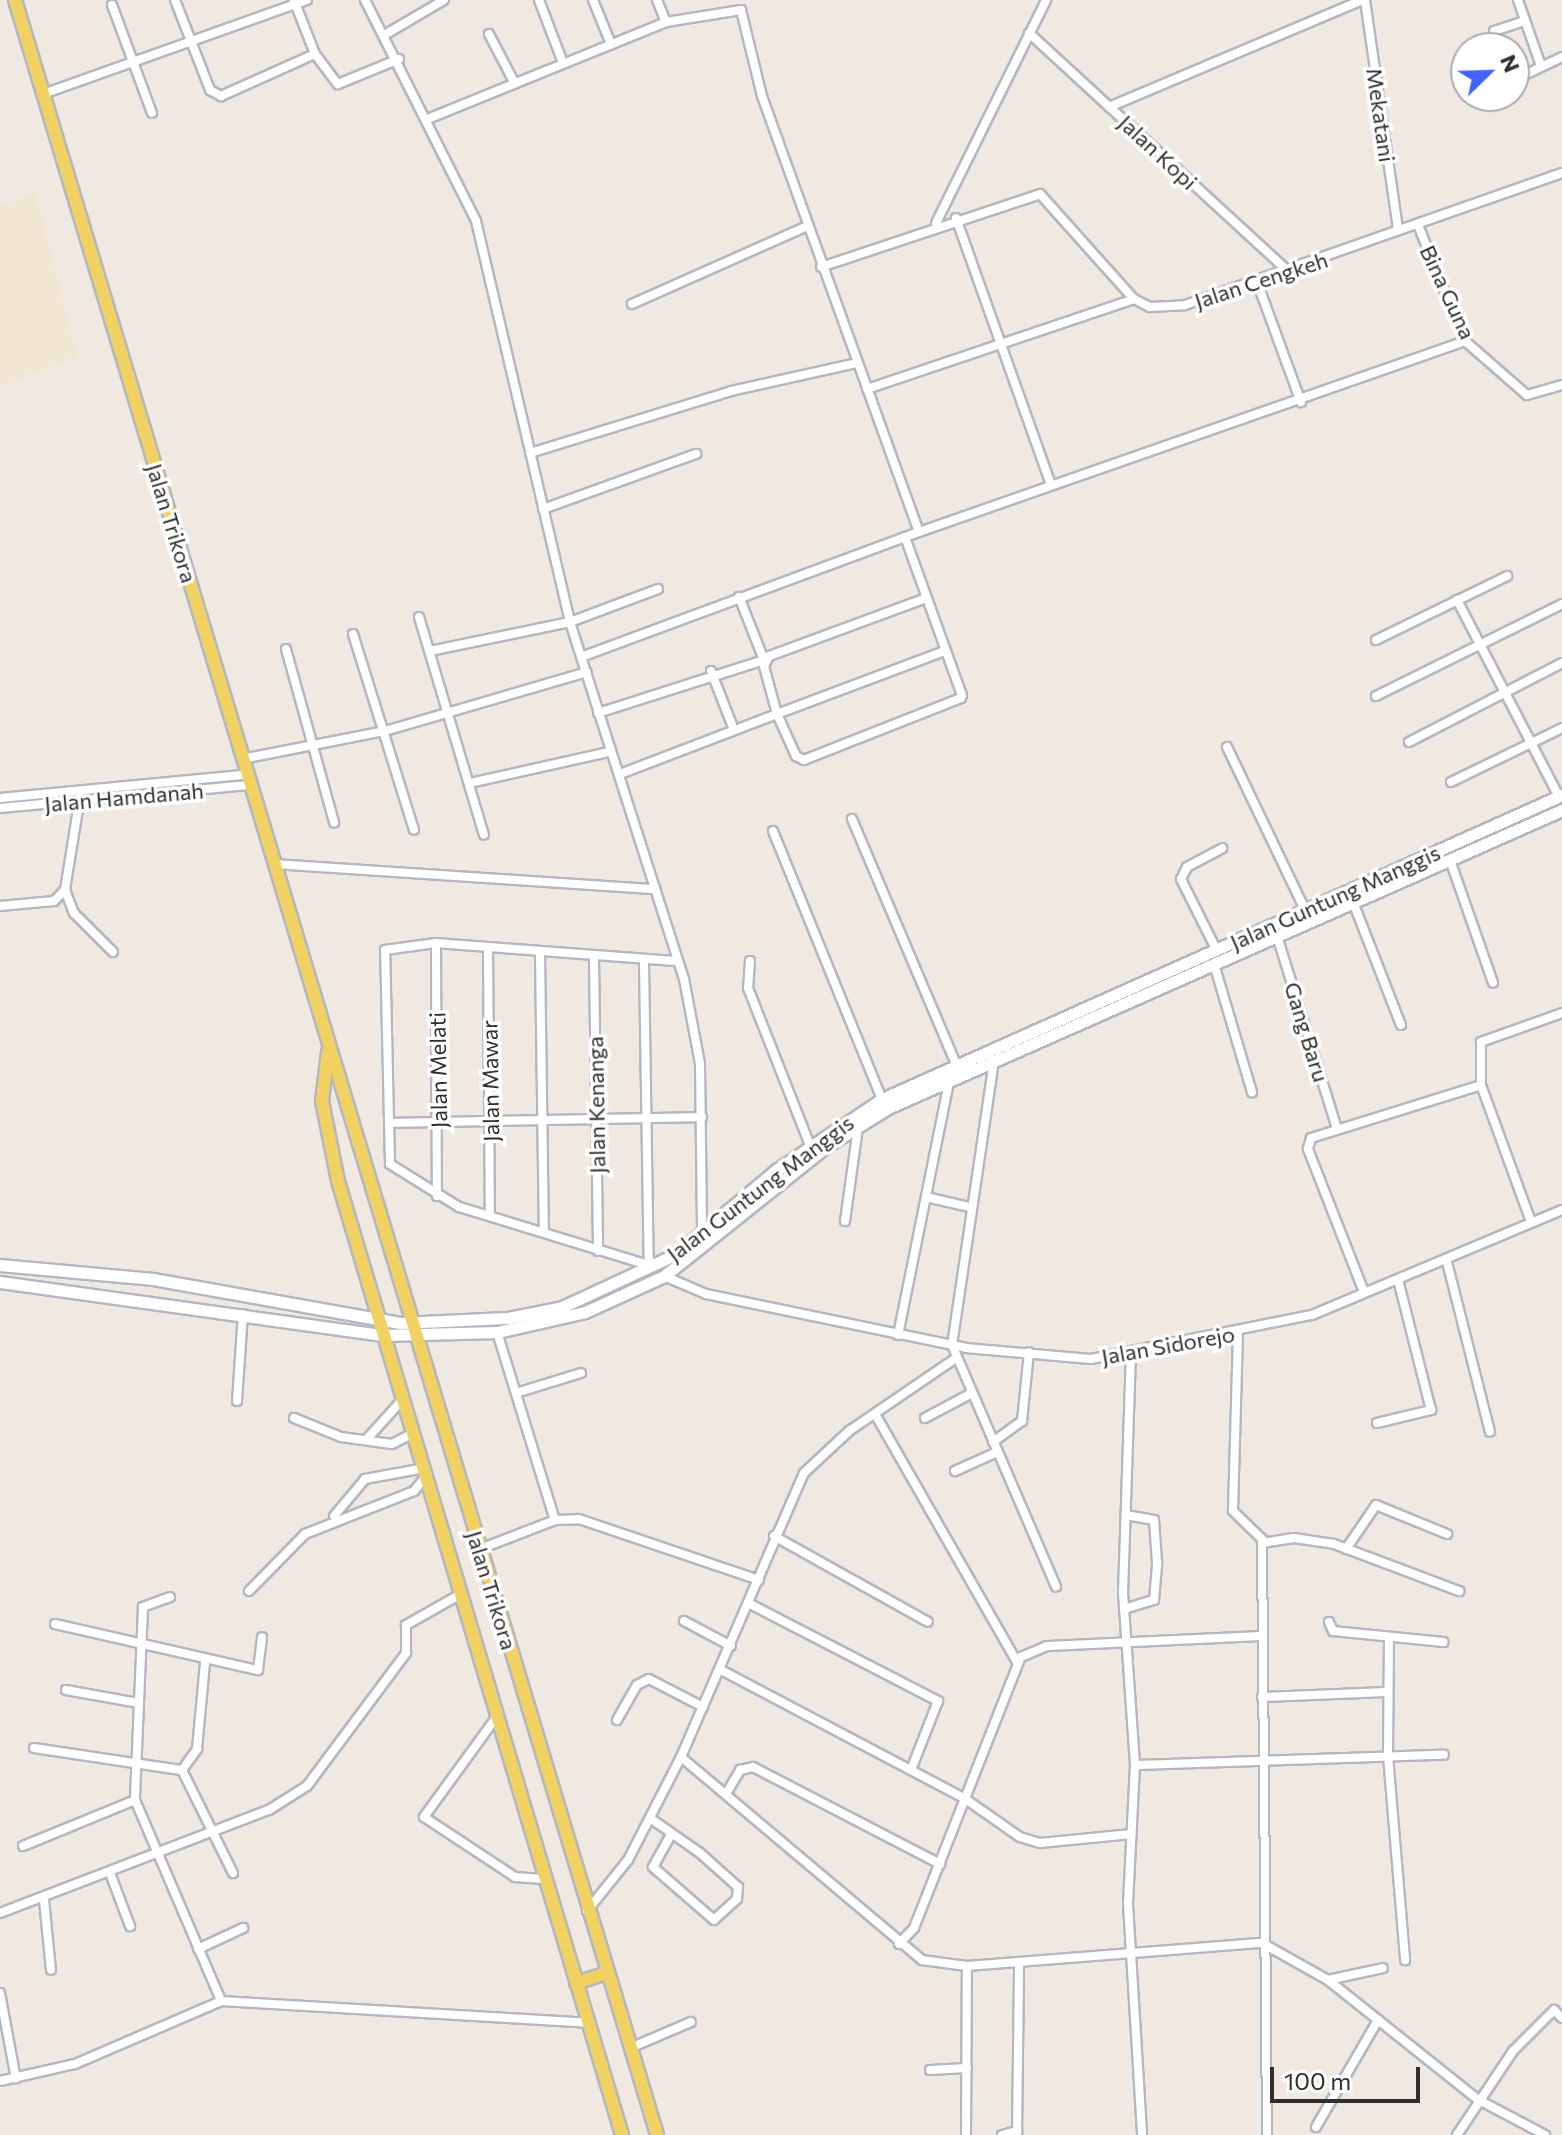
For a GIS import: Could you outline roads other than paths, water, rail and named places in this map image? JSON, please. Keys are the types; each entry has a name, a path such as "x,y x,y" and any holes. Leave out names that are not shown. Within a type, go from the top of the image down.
{"main road":[{"name":"Jalan Trikora","path":"15,0 587,1911 657,2135"},
{"name":"Jalan Trikora","path":"329,1045 322,1101 338,1181 384,1320 384,1335 622,2135"},
{"path":"322,1101 344,1096"},
{"path":"576,1983 606,1973"}],"street":[{"path":"175,0 210,90 221,96 315,54"},
{"path":"43,94 191,45 307,0"},
{"path":"365,0 430,118 476,221 570,622 609,752 620,774 695,1027 702,1117 703,1238"},
{"path":"386,34 444,0"},
{"path":"539,0 563,63"},
{"path":"593,0 611,44"},
{"path":"657,0 666,22"},
{"path":"936,223 1046,0"},
{"path":"1109,107 1364,0"},
{"name":"Mekatani","path":"1364,0 1398,230"},
{"path":"1518,0 1541,66"},
{"path":"295,3 315,54 338,84 399,59"},
{"path":"112,5 152,113"},
{"path":"430,118 666,22 736,8 745,14 762,96 821,267 919,532"},
{"path":"1494,31 1525,21"},
{"name":"Jalan Kopi","path":"1029,33 1288,271"},
{"path":"489,34 515,84"},
{"path":"1530,72 1562,57"},
{"name":"Jalan Cengkeh","path":"867,389 1134,299 1150,307 1185,305 1562,173"},
{"path":"821,267 936,223 1044,195 1134,299"},
{"path":"956,218 1051,485"},
{"name":"Bina Guna","path":"1418,225 1465,341 1527,395 1562,385"},
{"path":"632,304 807,226"},
{"path":"1257,282 1301,402"},
{"path":"581,657 905,537 1301,402 1465,341"},
{"path":"530,453 731,391 857,363"},
{"path":"543,509 696,454"},
{"path":"739,597 764,660 777,714 804,760 959,701 905,537"},
{"path":"1376,640 1507,576"},
{"path":"430,651 570,622 658,589"},
{"path":"598,713 711,671 764,660 927,598"},
{"path":"1457,600 1560,796"},
{"path":"1376,696 1562,604"},
{"path":"419,617 451,712 484,835"},
{"path":"353,634 414,830"},
{"path":"286,649 334,822"},
{"path":"620,774 945,651"},
{"path":"1409,742 1562,663"},
{"path":"711,671 734,730"},
{"path":"242,759 385,731 587,672"},
{"path":"1451,782 1562,728"},
{"path":"1227,747 1305,910"},
{"path":"470,783 609,752"},
{"name":"Jalan Hamdanah","path":"0,808 247,780"},
{"name":"Jalan Guntung Manggis","path":"0,1282 384,1335 497,1332 585,1312 664,1276 810,1145 882,1099 956,1064 1214,964 1450,860 1465,846 1560,796"},
{"name":"Jalan Hamdanah","path":"0,798 80,798"},
{"path":"80,798 65,890 74,913 113,952"},
{"name":"Jalan Guntung Manggis","path":"0,1265 153,1279 384,1320 411,1321 543,1311 650,1267 703,1238 858,1127 1216,949 1305,910 1562,810"},
{"path":"852,819 956,1064"},
{"path":"773,831 882,1099"},
{"path":"1216,949 1181,879 1187,867 1222,848"},
{"path":"1450,860 1493,983"},
{"path":"274,864 655,889"},
{"path":"0,906 54,901 65,890"},
{"path":"1353,902 1401,1025"},
{"name":"Gang Baru","path":"1277,936 1337,1129"},
{"path":"644,963 650,1267 598,1251 544,1229 490,1215 437,1196 388,1162 390,1123 385,950 436,943 644,963 677,961"},
{"name":"Jalan Melati","path":"436,943 440,1119 437,1196"},
{"name":"Jalan Mawar","path":"488,947 492,1120 490,1215"},
{"path":"540,954 544,1229"},
{"name":"Jalan Kenanga","path":"594,959 598,1251"},
{"path":"750,961 748,988 810,1145"},
{"path":"1214,964 1252,1092"},
{"path":"1530,1219 1481,1085 1481,1042 1562,1013"},
{"path":"994,1061 969,1207 952,1345 1056,1587"},
{"path":"898,1335 949,1081"},
{"path":"1364,1292 1308,1149 1311,1138 1481,1085"},
{"path":"390,1123 542,1117 702,1117"},
{"path":"845,1221 858,1127"},
{"path":"926,1197 969,1207"},
{"name":"Jalan Sidorejo","path":"664,1276 706,1294 898,1335 952,1345 1091,1359 1312,1315 1364,1292 1447,1262 1530,1219 1562,1210"},
{"path":"1447,1262 1490,1432"},
{"path":"1377,1423 1431,1410 1398,1280"},
{"path":"237,1401 243,1314"},
{"path":"497,1332 555,1520"},
{"path":"1238,1332 1233,1511 1264,1541 1260,1760 1267,2135"},
{"path":"993,1442 1022,1421 1029,1352"},
{"path":"1131,1352 1124,1609 1135,1765 1130,1952 1142,2135"},
{"path":"587,1911 650,1818 681,1757 759,1580 774,1536 804,1473 875,1414 956,1358"},
{"path":"516,1393 581,1373"},
{"path":"925,1418 972,1393"},
{"path":"366,1440 404,1399"},
{"path":"875,1414 1017,1662"},
{"path":"294,1418 366,1440 392,1444 414,1433"},
{"path":"955,1471 997,1452"},
{"path":"331,1520 365,1479 426,1472"},
{"path":"249,1591 305,1534 331,1520 414,1491 426,1472"},
{"path":"1346,1549 1376,1505 1447,1534"},
{"path":"1124,1609 1154,1600 1157,1562 1154,1520 1127,1515"},
{"path":"480,1549 555,1520 579,1519 759,1580"},
{"path":"774,1536 928,1622"},
{"path":"1264,1541 1294,1538 1346,1549 1459,1591"},
{"path":"0,1913 44,1900 214,1831 307,1786 406,1653 406,1625 461,1594"},
{"path":"170,1597 143,1607 134,1762 135,1800 221,2001"},
{"path":"748,1603 938,1701 911,1770"},
{"path":"684,1621 731,1646"},
{"path":"1329,1622 1333,1631 1443,1642"},
{"path":"55,1624 205,1662 258,1670 262,1637"},
{"path":"899,1944 914,1928 1017,1662 1047,1646 1262,1636"},
{"path":"1389,1638 1388,1756 1405,1960"},
{"path":"182,1770 197,1749 205,1662"},
{"path":"721,1670 964,1798 1031,1842 1132,1834"},
{"path":"617,1720 637,1685 649,1679 703,1707"},
{"path":"66,1690 138,1703"},
{"path":"1262,1697 1388,1692"},
{"path":"498,1715 424,1817 515,1877 546,1879"},
{"path":"34,1748 182,1770"},
{"path":"1135,1765 1444,1755"},
{"path":"681,1757 727,1792 899,1944 922,1960 967,1966 1262,1943 1328,1980 1477,2099 1545,2135"},
{"path":"727,1792 740,1770 753,1767 940,1864"},
{"path":"182,1770 233,1873"},
{"path":"23,1846 135,1800"},
{"path":"650,1818 671,1834 738,1887 737,1899 714,1920 653,1867 671,1834"},
{"path":"110,1873 130,1926"},
{"path":"44,1900 51,1970"},
{"path":"198,1949 243,1928"},
{"path":"1002,2135 1017,2133 1019,1963"},
{"path":"966,2135 967,1966"},
{"path":"1328,1980 1383,1968"},
{"path":"0,1993 16,2079"},
{"path":"0,2081 75,2064 221,2001 588,2023"},
{"path":"1457,2135 1477,2099 1554,2010 1562,2018"},
{"path":"1316,2127 1378,2020"},
{"path":"630,2048 691,2022"},
{"path":"930,2070 967,2068"}]}
